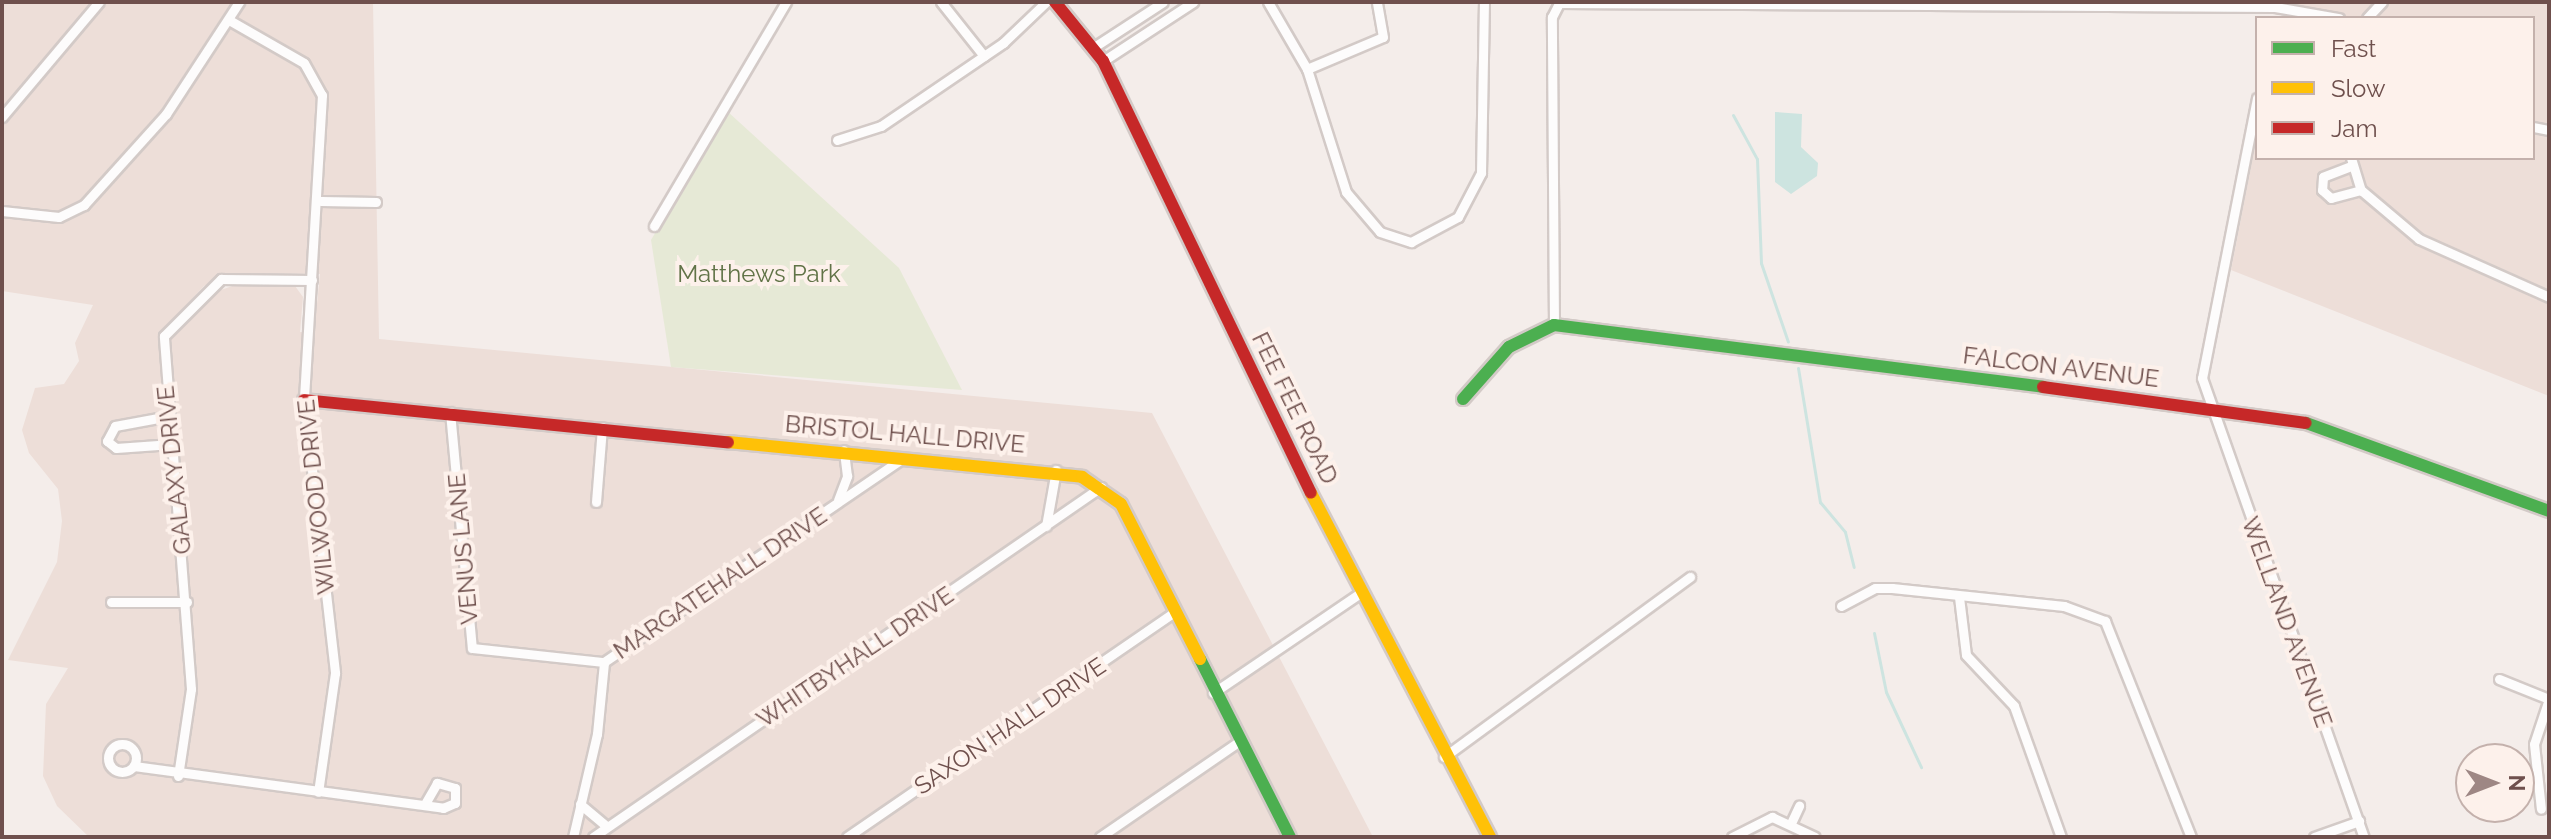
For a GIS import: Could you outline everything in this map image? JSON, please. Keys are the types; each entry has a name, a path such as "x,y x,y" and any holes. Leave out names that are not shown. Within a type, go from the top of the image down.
{"street":[{"path":"2,117 99,2"},
{"path":"2,211 50,217 79,210 160,121 239,2"},
{"path":"654,226 786,2"},
{"path":"941,2 984,56"},
{"path":"837,140 870,134 984,56 1046,2"},
{"name":"FEE FEE ROAD","path":"1055,2 1103,61 1360,593 1444,757 1490,837"},
{"path":"1094,47 1163,2"},
{"path":"1103,61 1193,2"},
{"path":"1268,2 1307,69 1336,172 1355,207 1390,238 1432,237 1458,217 1481,173 1484,2"},
{"path":"1307,69 1383,37 1377,2"},
{"path":"2273,16 2275,7"},
{"path":"1463,399 1509,347 1554,325 1554,8 2275,7 2327,16"},
{"name":"WILWOOD DRIVE","path":"229,20 304,63 317,79 321,201 304,400 335,673 318,792"},
{"name":"WELLAND AVENUE","path":"2255,108 2202,378 2209,407 2364,837"},
{"path":"2361,190 2331,198 2322,190 2323,177 2351,162 2361,190 2439,252 2549,297"},
{"path":"321,201 376,202"},
{"name":"GALAXY DRIVE","path":"178,776 191,689 187,602 164,336 196,300 236,277 312,280"},
{"name":"FALCON AVENUE","path":"1554,325 2209,407 2336,430 2549,511"},
{"name":"BRISTOL HALL DRIVE","path":"304,400 1056,470 1101,487 1121,504 1172,614 1290,837"},
{"name":"VENUS LANE","path":"450,412 472,648 604,662"},
{"path":"169,416 115,426 107,441 116,448 172,444"},
{"path":"596,502 602,427"},
{"path":"837,504 847,476 844,450"},
{"name":"MARGATEHALL DRIVE","path":"573,837 604,662 905,457"},
{"path":"1046,526 1056,470"},
{"name":"WHITBYHALL DRIVE","path":"593,837 1101,487"},
{"path":"1444,757 1690,577"},
{"path":"1841,606 1875,588 2064,606 2105,621 2191,837"},
{"path":"1213,693 1360,593"},
{"path":"1959,597 1966,655 2014,706 2061,837"},
{"path":"111,602 187,602"},
{"name":"SAXON HALL DRIVE","path":"847,837 1172,614"},
{"path":"2499,679 2549,699 2533,759 2541,809"},
{"path":"1100,837 1238,742"},
{"path":"134,766 178,776 426,802"},
{"path":"580,804 607,827"},
{"path":"1792,821 1799,806"},
{"path":"1732,837 1761,819 1792,821 1815,837"},
{"path":"2314,837 2359,821"}],"shaded area":[{"path":"2,2 373,2 379,339 1152,413 1373,837 89,837 57,806 43,776 46,704 68,668 8,660 57,562 62,521 58,489 29,453 22,430 35,388 64,384 79,361 75,343 93,305 2,291","holes":["229,273 320,274 314,333 300,332 303,297 295,286 241,283 218,291 170,341 158,335 204,286"]},
{"path":"2291,2 2549,2 2549,396 2231,270 2255,146 2255,160 2535,160 2535,16 2283,16"}],"green space":[{"name":"Matthews Park","path":"727,111 899,268 962,390 671,367 651,240"}],"water":[{"path":"1775,112 1802,114 1801,147 1818,163 1817,176 1791,194 1775,182"}],"waterway":[{"path":"1733,115 1757,159 1761,263 1788,342"},
{"path":"1798,368 1820,502 1845,532 1854,567"},
{"path":"1874,633 1886,692 1921,767"}],"traffic: fast":[{"path":"1463,399 1509,347 1554,325 2043,387"},
{"path":"2306,423 2549,511"},
{"path":"1200,659 1290,837"}],"traffic: slow":[{"path":"728,442 1082,477 1121,504 1200,659"},
{"path":"1311,493 1490,837"}],"traffic: jam":[{"path":"1055,2 1103,61 1311,493"},
{"path":"2043,387 2306,423"},
{"path":"304,400 728,442"}]}
